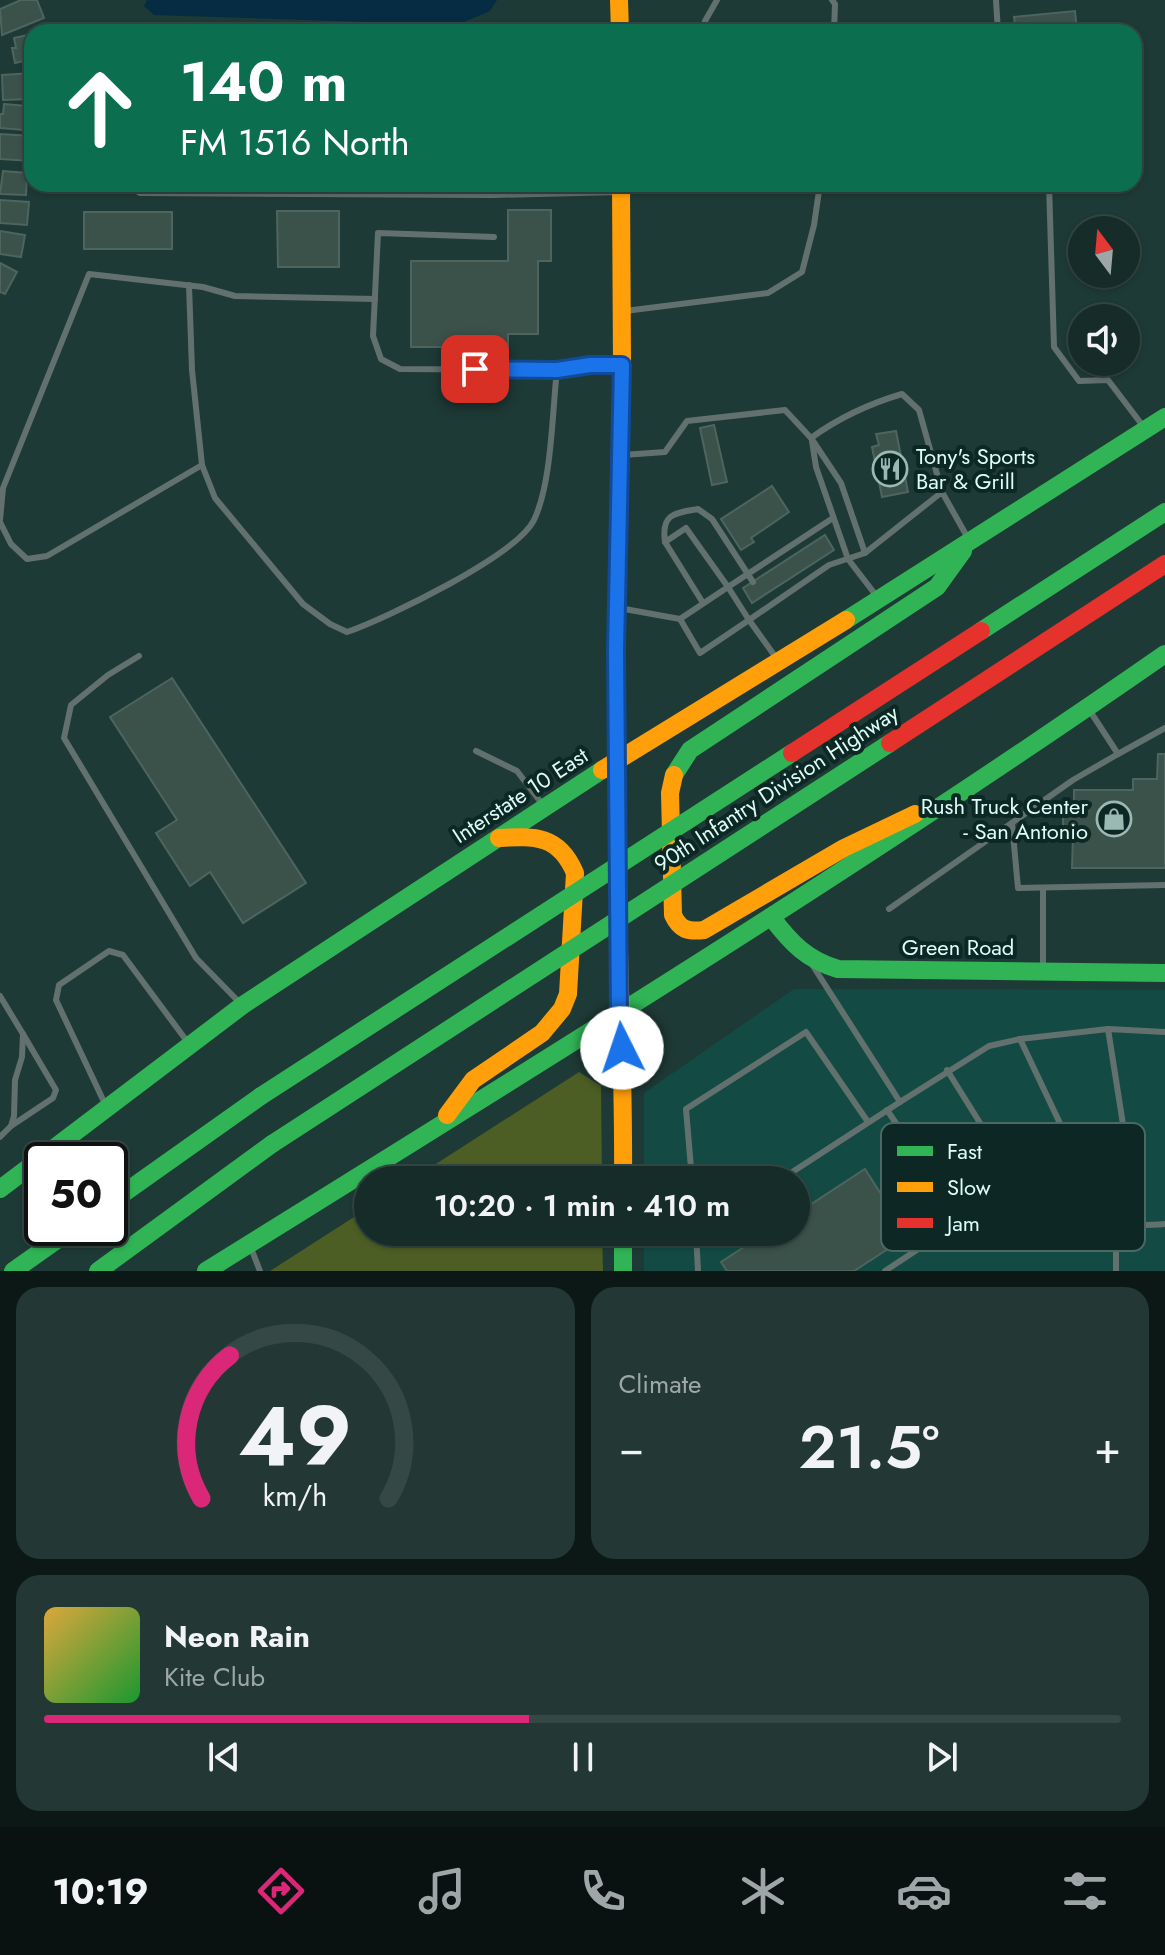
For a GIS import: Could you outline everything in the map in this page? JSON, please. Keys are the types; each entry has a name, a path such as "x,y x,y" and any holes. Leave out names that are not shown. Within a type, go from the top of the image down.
{"main road":[{"path":"619,0 620,24"},
{"path":"621,192 622,365 616,762 619,1012 624,1076 623,1166"},
{"name":"Interstate 10 East","path":"0,1189 243,1005 544,806 779,662 1165,417"},
{"name":"90th Infantry Division Highway","path":"128,1190 261,1096 1165,512"},
{"path":"970,542 937,587 690,750 678,763 672,775 670,793 673,915 678,927 688,933 704,930 844,848 977,784"},
{"name":"90th Infantry Division Highway","path":"98,1271 272,1144 1165,564"},
{"path":"206,1271 772,918 1161,661"},
{"path":"440,1124 475,1077 544,1031 563,1012 568,994 575,873 571,860 559,847 544,839 528,836 495,839"},
{"path":"772,918 808,959"},
{"name":"Green Road","path":"808,959 838,969 858,970 1165,973"},
{"path":"13,1271 48,1246"},
{"path":"623,1246 623,1271"}],"lane":[{"path":"705,24 717,0"},
{"path":"832,0 835,4 834,24"},
{"path":"996,0 998,24"},
{"path":"622,311 768,293 802,272 819,192"},
{"path":"1049,192 1054,347 1079,381 1108,380 1145,429"},
{"path":"494,237 378,233 373,336 381,359 400,369 557,370 590,365 622,365"},
{"path":"202,465 47,556 27,559 11,544 0,521 3,488 89,274 189,285 235,296 375,299"},
{"path":"189,285 192,370 202,465 215,498 303,604 347,632 375,623 449,584 515,542 532,523 545,485 557,370"},
{"path":"811,438 838,419 868,404 902,394 919,410 942,492 970,542"},
{"path":"619,456 665,452 687,421 785,410 811,438 841,483 865,553"},
{"path":"811,438 816,467 848,559 879,599"},
{"path":"680,619 700,653 829,565 865,553 942,492"},
{"path":"703,603 665,542 663,529 668,517 679,512 698,509 712,519 753,582"},
{"path":"617,608 680,619 833,518"},
{"path":"665,542 686,528 779,662"},
{"path":"807,535 813,543"},
{"path":"793,544 799,552"},
{"path":"778,554 783,562"},
{"path":"823,557 829,565"},
{"path":"764,563 769,571"},
{"path":"808,567 814,575"},
{"path":"793,576 799,585"},
{"path":"779,586 785,595"},
{"path":"762,596 769,606"},
{"path":"139,656 108,675 71,705 64,738 196,958 243,1005"},
{"path":"1088,708 1118,754"},
{"path":"889,909 1073,780 1165,728"},
{"path":"476,751 517,771 544,806"},
{"path":"1012,823 1018,888 1165,885"},
{"path":"1043,888 1043,971"},
{"path":"107,1107 56,1000 59,985 109,951 123,955 190,1045"},
{"path":"808,959 900,1102"},
{"path":"0,996 56,1090 53,1098 0,1137"},
{"path":"1108,1029 1123,1123"},
{"path":"801,1166 989,1046 1020,1039 1108,1029 1165,1032"},
{"path":"691,1166 686,1109 806,1032 868,1122"},
{"path":"11,1126 23,1034"},
{"path":"1020,1039 1060,1123"},
{"path":"947,1070 980,1123"},
{"path":"887,1110 896,1123"},
{"path":"1145,1226 1165,1224"},
{"path":"250,1244 260,1271"},
{"path":"697,1246 698,1271"},
{"path":"885,1271 915,1251"}],"shaded area":[{"path":"794,989 1165,990 1165,1271 644,1271 644,1246 810,1246 810,1166 644,1166 644,1093"}],"green space":[{"path":"579,1072 601,1086 602,1166 433,1166"},
{"path":"354,1217 354,1246 602,1246 603,1271 270,1271"}],"water":[{"path":"147,0 497,0 490,11 459,24 154,15 144,6"}],"building":[{"path":"21,0 37,0 44,18 2,35 0,9"},
{"path":"1075,11 1076,24 1015,24 1014,17"},
{"path":"24,36 24,61 15,63 12,48 16,48 14,38"},
{"path":"24,74 24,99 3,100 2,75"},
{"path":"4,104 24,106 24,130 0,128 0,114 3,114"},
{"path":"0,134 24,136 24,161 0,159"},
{"path":"3,171 24,173 26,195 0,194"},
{"path":"0,200 29,202 27,225 0,223"},
{"path":"508,210 551,210 551,261 538,261 538,334 508,334 508,347 411,347 411,261 508,261"},
{"path":"277,211 339,211 339,267 278,267"},
{"path":"84,212 172,212 172,249 84,249"},
{"path":"0,231 25,235 21,257 0,254"},
{"path":"0,263 17,272 5,294 0,292"},
{"path":"714,425 727,482 712,485 700,428"},
{"name":"Tony's Sports Bar & Grill","path":"896,431 908,492 882,497 872,447 879,445 876,434"},
{"path":"772,486 789,512 751,538 754,542 741,550 721,519"},
{"path":"825,535 834,550 752,603 743,588"},
{"path":"172,678 306,883 243,923 210,872 190,886 156,833 177,820 110,717"},
{"name":"Rush Truck Center - San Antonio","path":"1158,754 1165,754 1165,868 1072,868 1073,834 1063,834 1063,805 1074,805 1074,790 1133,790 1133,779 1157,779"},
{"path":"865,1169 881,1194 881,1251 885,1251 854,1271 727,1271 721,1262 746,1246 810,1246 810,1205"}],"traffic: fast":[{"path":"846,620 1165,417"},
{"path":"981,631 1165,512"},
{"path":"674,775 690,750 937,587 963,551"},
{"path":"206,1271 810,892 1165,654"},
{"path":"272,1144 890,743"},
{"path":"261,1096 792,753"},
{"path":"0,1189 243,1005 602,770"},
{"path":"772,918 800,950 838,969 1165,973"},
{"path":"128,1190 261,1096"},
{"path":"98,1271 272,1144"},
{"path":"13,1271 48,1246"},
{"path":"623,1246 623,1271"}],"traffic: slow":[{"path":"619,0 620,24"},
{"path":"618,546 622,365 621,192"},
{"path":"602,770 846,620"},
{"path":"674,775 670,793 673,915 682,927 689,930 704,930 844,848 915,814"},
{"path":"447,1115 473,1080 542,1033 562,1009 568,994 575,873 561,851 544,840 499,838"},
{"path":"618,893 623,1166"}],"traffic: jam":[{"path":"618,546 618,893"},
{"path":"890,743 1165,564"},
{"path":"792,753 981,631"}],"place":[{"name":"Tony's Sports Bar & Grill","path":"890,469"},
{"name":"Rush Truck Center - San Antonio","path":"1114,819"}],"route":[{"path":"475,369 557,370 590,365 622,365 616,746 622,1048"}]}
